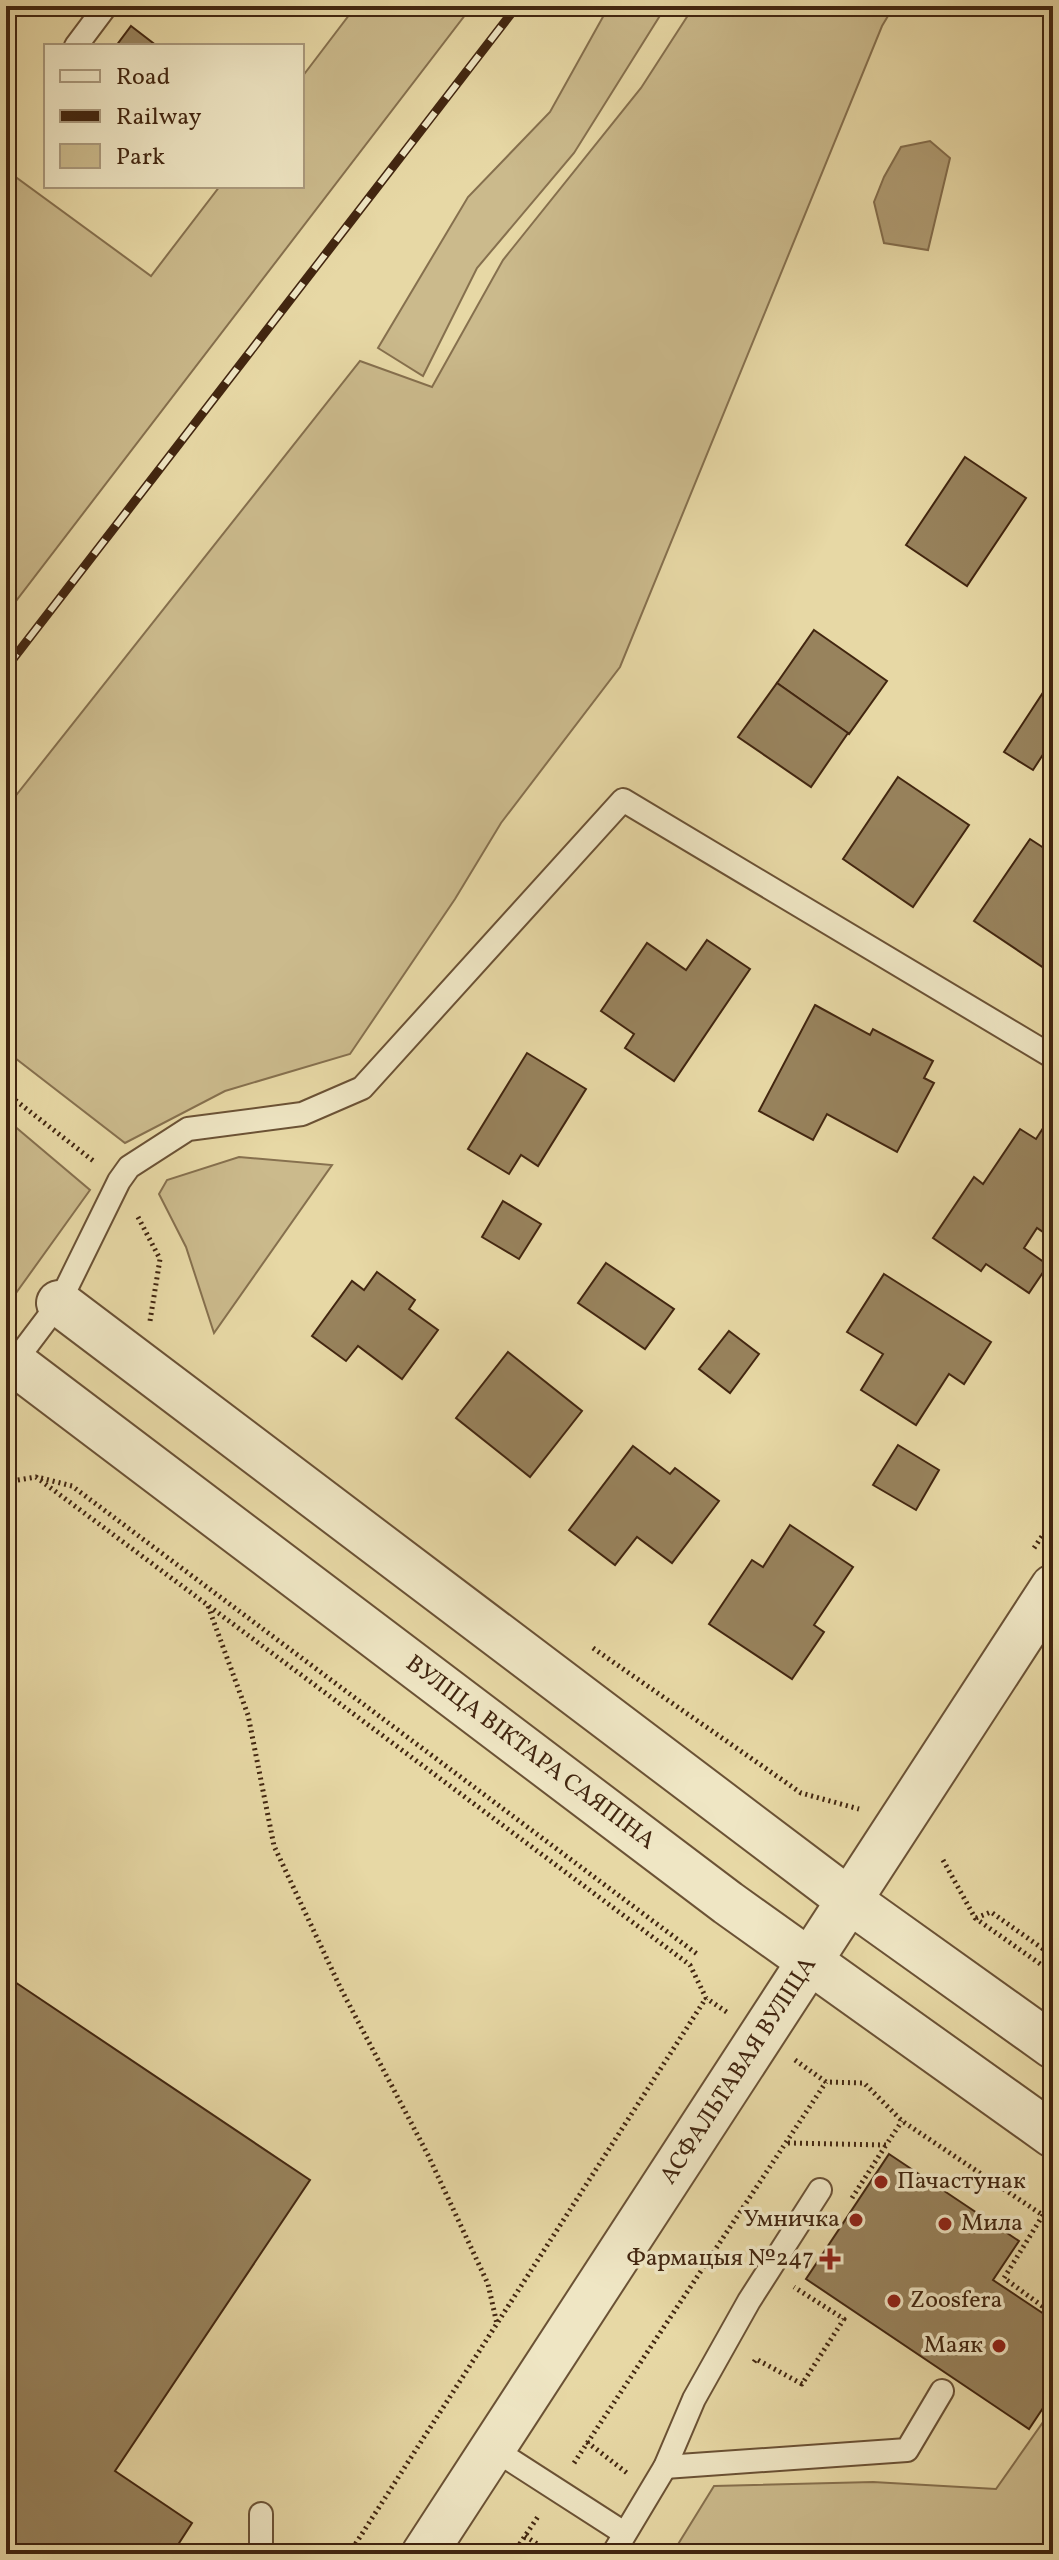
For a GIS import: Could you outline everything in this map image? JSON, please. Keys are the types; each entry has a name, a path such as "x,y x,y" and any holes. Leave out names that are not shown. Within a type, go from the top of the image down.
{"street":[{"path":"59,1303 850,1901 1053,2046"},
{"name":"ВУЛІЦА ВІКТАРА САЯПІНА","path":"10,1368 810,1963 1053,2135"},
{"name":"АСФАЛЬТАВАЯ ВУЛІЦА","path":"424,2554 1053,1587"}],"lane":[{"path":"78,44 106,6"},
{"path":"10,1368 59,1303 119,1181 129,1167 188,1129 302,1114 362,1088 623,800 1053,1057"},
{"path":"613,2554 665,2467 701,2387 749,2301 820,2190"},
{"path":"665,2467 907,2450 942,2391"},
{"path":"492,2448 624,2533"},
{"path":"261,2514 261,2554"}],"path":[{"path":"6,1093 119,1181 160,1259 149,1326"},
{"path":"36,1477 690,1965 706,1998 349,2554"},
{"path":"6,1482 36,1477 72,1486 697,1954"},
{"path":"207,1605 248,1715 274,1846 341,1989 441,2182 488,2284 497,2324"},
{"path":"584,1642 801,1793 858,1810"},
{"path":"943,1860 975,1918 1053,1973"},
{"path":"975,1918 991,1912 1053,1956"},
{"path":"513,2554 826,2082 864,2083 902,2121 1053,2222"},
{"path":"845,2210 902,2121"},
{"path":"787,2143 886,2145"},
{"path":"1043,2215 1004,2278 1053,2314"},
{"path":"749,2370 756,2359 802,2384 844,2319 794,2287 803,2274"},
{"path":"525,2536 553,2554"}],"green space":[{"path":"356,6 472,6 6,614 6,170 151,276 218,188 304,188 304,74"},
{"path":"609,6 666,6 574,153 477,268 423,376 378,348 468,197 550,112"},
{"path":"694,6 894,6 882,26 620,667 501,823 455,899 350,1054 225,1091 125,1143 6,1051 6,808 360,361 432,387 503,260 641,88"},
{"path":"6,1119 90,1190 6,1307"},
{"path":"239,1157 332,1165 214,1333 186,1247 159,1194 167,1180"},
{"path":"1053,2408 1053,2528 1042,2554 672,2554 714,2486 873,2482 996,2489"}],"shaded area":[{"path":"930,141 950,158 928,250 884,243 874,202 884,177 901,147"}],"building":[{"path":"131,26 154,44 118,44"},
{"path":"965,457 1026,498 967,586 906,545"},
{"path":"814,630 887,681 849,734 777,683"},
{"path":"777,683 848,733 811,787 738,737"},
{"path":"1046,688 1053,693 1053,739 1033,770 1004,752"},
{"path":"898,777 969,825 913,907 843,859"},
{"path":"1030,839 1053,854 1053,955 1044,968 974,921"},
{"path":"707,940 750,969 674,1081 625,1048 634,1034 601,1011 647,943 686,970"},
{"path":"815,1005 870,1035 873,1029 933,1061 924,1078 934,1083 897,1152 827,1114 813,1140 759,1111"},
{"path":"527,1053 586,1089 538,1166 521,1155 509,1174 468,1149"},
{"path":"1045,1125 1053,1130 1053,1230 1049,1236 1037,1228 1024,1248 1048,1265 1029,1293 986,1264 981,1271 933,1238 974,1177 983,1184 1020,1129 1036,1139"},
{"path":"503,1201 541,1224 519,1259 482,1237"},
{"path":"606,1263 674,1309 645,1349 578,1303"},
{"path":"377,1272 415,1300 409,1309 438,1330 402,1379 358,1346 346,1361 312,1336 352,1281 364,1290"},
{"path":"884,1274 991,1342 964,1384 949,1374 916,1425 861,1390 883,1354 847,1332"},
{"path":"729,1331 759,1354 730,1393 699,1369"},
{"path":"508,1352 582,1411 530,1477 456,1418"},
{"path":"898,1445 939,1470 916,1510 873,1485"},
{"path":"633,1446 670,1474 675,1468 719,1501 672,1563 637,1537 615,1565 569,1530"},
{"path":"790,1525 853,1567 814,1625 824,1632 792,1679 709,1624 752,1560 763,1567"},
{"path":"6,1976 310,2180 115,2471 192,2523 172,2554 6,2554"},
{"path":"889,2154 1019,2241 993,2280 1053,2320 1053,2393 1029,2429 806,2279"}],"railway":[{"path":"6,668 517,6"}],"place":[{"name":"Пачастунак","path":"881,2182"},
{"name":"Умничка","path":"856,2220"},
{"name":"Мила","path":"945,2224"},
{"name":"Фармацыя №247","path":"830,2259"},
{"name":"Zoosfera","path":"894,2301"},
{"name":"Маяк","path":"999,2346"}]}
